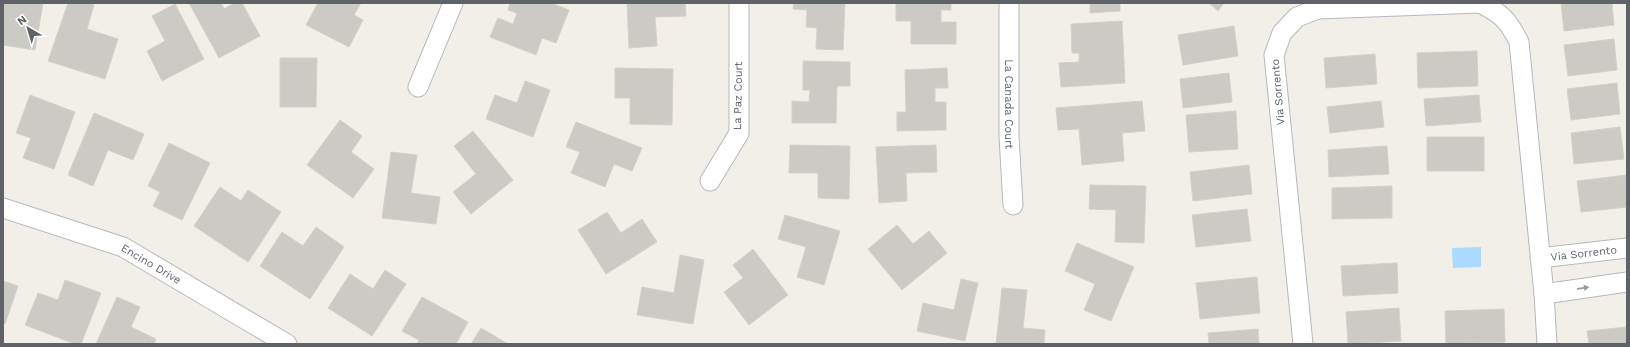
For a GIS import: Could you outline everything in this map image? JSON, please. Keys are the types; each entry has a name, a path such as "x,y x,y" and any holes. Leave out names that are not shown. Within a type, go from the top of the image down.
{"street":[{"path":"418,87 453,3"},
{"name":"La Paz Court","path":"710,181 740,132 739,3"},
{"name":"La Canada Court","path":"1009,3 1009,137 1013,205"},
{"name":"Via Sorrento","path":"1303,344 1274,55 1282,33 1297,17 1318,10 1480,3 1498,12 1511,25 1519,42 1544,294 1547,344"},
{"name":"Encino Drive","path":"3,208 123,247 287,344"},
{"name":"Via Sorrento","path":"1540,258 1627,248"},
{"path":"1544,294 1627,282"}],"water":[{"path":"1481,247 1481,267 1453,268 1452,248"}],"building":[{"path":"3,3 43,3 35,50 3,45"},
{"path":"68,3 87,3 94,5 87,29 118,39 105,79 48,61"},
{"path":"189,3 221,3 224,9 234,3 242,3 260,36 219,58"},
{"path":"318,3 361,3 354,15 363,20 349,47 306,25"},
{"path":"510,3 551,3 569,10 556,43 542,38 536,55 490,37 498,18 513,24 517,13 508,10"},
{"path":"627,3 685,3 686,16 655,17 657,46 629,48"},
{"path":"794,3 845,3 843,50 816,49 817,28 806,27 807,10 793,9"},
{"path":"896,3 951,3 951,10 941,10 941,22 956,22 956,44 911,44 911,21 896,21"},
{"path":"1090,3 1120,3 1120,11 1090,13"},
{"path":"1209,3 1224,3 1218,11"},
{"path":"1561,3 1612,3 1614,25 1564,31"},
{"path":"175,4 204,59 162,81 147,51 165,41 152,16"},
{"path":"1122,21 1125,83 1061,87 1059,63 1079,62 1079,53 1072,53 1071,24"},
{"path":"1234,26 1238,56 1183,65 1178,35"},
{"path":"1614,39 1617,70 1568,76 1564,45"},
{"path":"1477,51 1478,86 1418,88 1417,53"},
{"path":"1375,54 1377,84 1326,88 1324,58"},
{"path":"280,58 317,58 316,107 280,107"},
{"path":"803,61 850,62 850,86 837,86 836,123 792,123 792,101 809,102 810,90 803,90"},
{"path":"615,68 673,69 672,125 630,124 630,98 615,98"},
{"path":"947,68 948,88 935,88 935,102 946,102 946,130 897,131 897,112 906,112 905,70"},
{"path":"1229,73 1232,102 1183,108 1180,79"},
{"path":"525,81 550,90 533,137 486,119 495,95 517,103"},
{"path":"1617,83 1620,114 1571,120 1567,89"},
{"path":"30,95 75,112 54,169 23,158 31,138 16,133"},
{"path":"1479,95 1481,122 1426,126 1424,99"},
{"path":"1142,101 1145,131 1122,133 1124,161 1082,165 1079,129 1058,130 1056,108"},
{"path":"1381,101 1384,127 1330,133 1327,107"},
{"path":"1236,111 1238,149 1189,152 1186,115"},
{"path":"94,113 144,134 133,160 108,150 93,186 68,175"},
{"path":"340,120 362,136 351,152 374,169 353,198 307,165"},
{"path":"576,122 642,148 632,171 614,164 605,187 571,173 580,152 566,147"},
{"path":"1620,127 1624,159 1574,164 1571,133"},
{"path":"473,131 513,180 471,214 453,192 476,174 454,146"},
{"path":"1427,137 1484,137 1484,171 1427,171"},
{"path":"169,143 210,163 182,220 153,206 160,192 148,186"},
{"path":"790,145 850,146 849,199 818,198 818,173 789,173"},
{"path":"936,145 937,172 906,173 907,201 879,203 876,147"},
{"path":"1387,146 1389,174 1329,177 1328,150"},
{"path":"391,152 417,155 411,193 440,197 436,224 382,218"},
{"path":"1249,165 1252,194 1193,201 1190,172"},
{"path":"1627,175 1627,207 1581,212 1577,181"},
{"path":"1090,185 1146,186 1144,243 1115,242 1116,210 1089,209"},
{"path":"1392,186 1392,218 1332,219 1332,188"},
{"path":"220,187 241,201 248,190 281,212 248,262 194,226"},
{"path":"1247,209 1251,241 1196,247 1192,215"},
{"path":"607,212 621,233 642,219 657,242 606,274 578,230"},
{"path":"785,215 840,231 824,285 797,277 806,247 778,239"},
{"path":"897,225 913,244 929,231 947,253 902,290 868,249"},
{"path":"316,227 344,247 310,299 260,266 282,232 303,246"},
{"path":"1077,243 1134,267 1111,321 1084,310 1095,284 1065,271"},
{"path":"753,249 788,295 749,325 724,292 743,278 733,265"},
{"path":"680,255 704,260 693,324 637,315 642,287 674,293"},
{"path":"1397,263 1398,293 1343,296 1341,266"},
{"path":"385,270 406,284 372,336 328,308 350,274 373,289"},
{"path":"1257,277 1260,313 1200,319 1196,283"},
{"path":"961,279 978,283 965,341 917,331 923,303 954,310"},
{"path":"65,280 101,293 81,344 75,344 25,325 38,293 58,300"},
{"path":"3,281 18,286 5,324 3,323"},
{"path":"1002,288 1027,290 1023,328 1045,330 1044,344 996,344"},
{"path":"117,297 140,307 131,327 156,339 154,344 96,344"},
{"path":"422,297 468,322 456,344 417,344 419,340 402,331"},
{"path":"1399,308 1401,341 1348,344 1346,312"},
{"path":"1504,309 1505,342 1446,344 1445,311"},
{"path":"1627,327 1627,344 1589,344 1587,331"},
{"path":"481,328 508,344 471,344"},
{"path":"1258,329 1259,344 1209,344 1208,333"}]}
